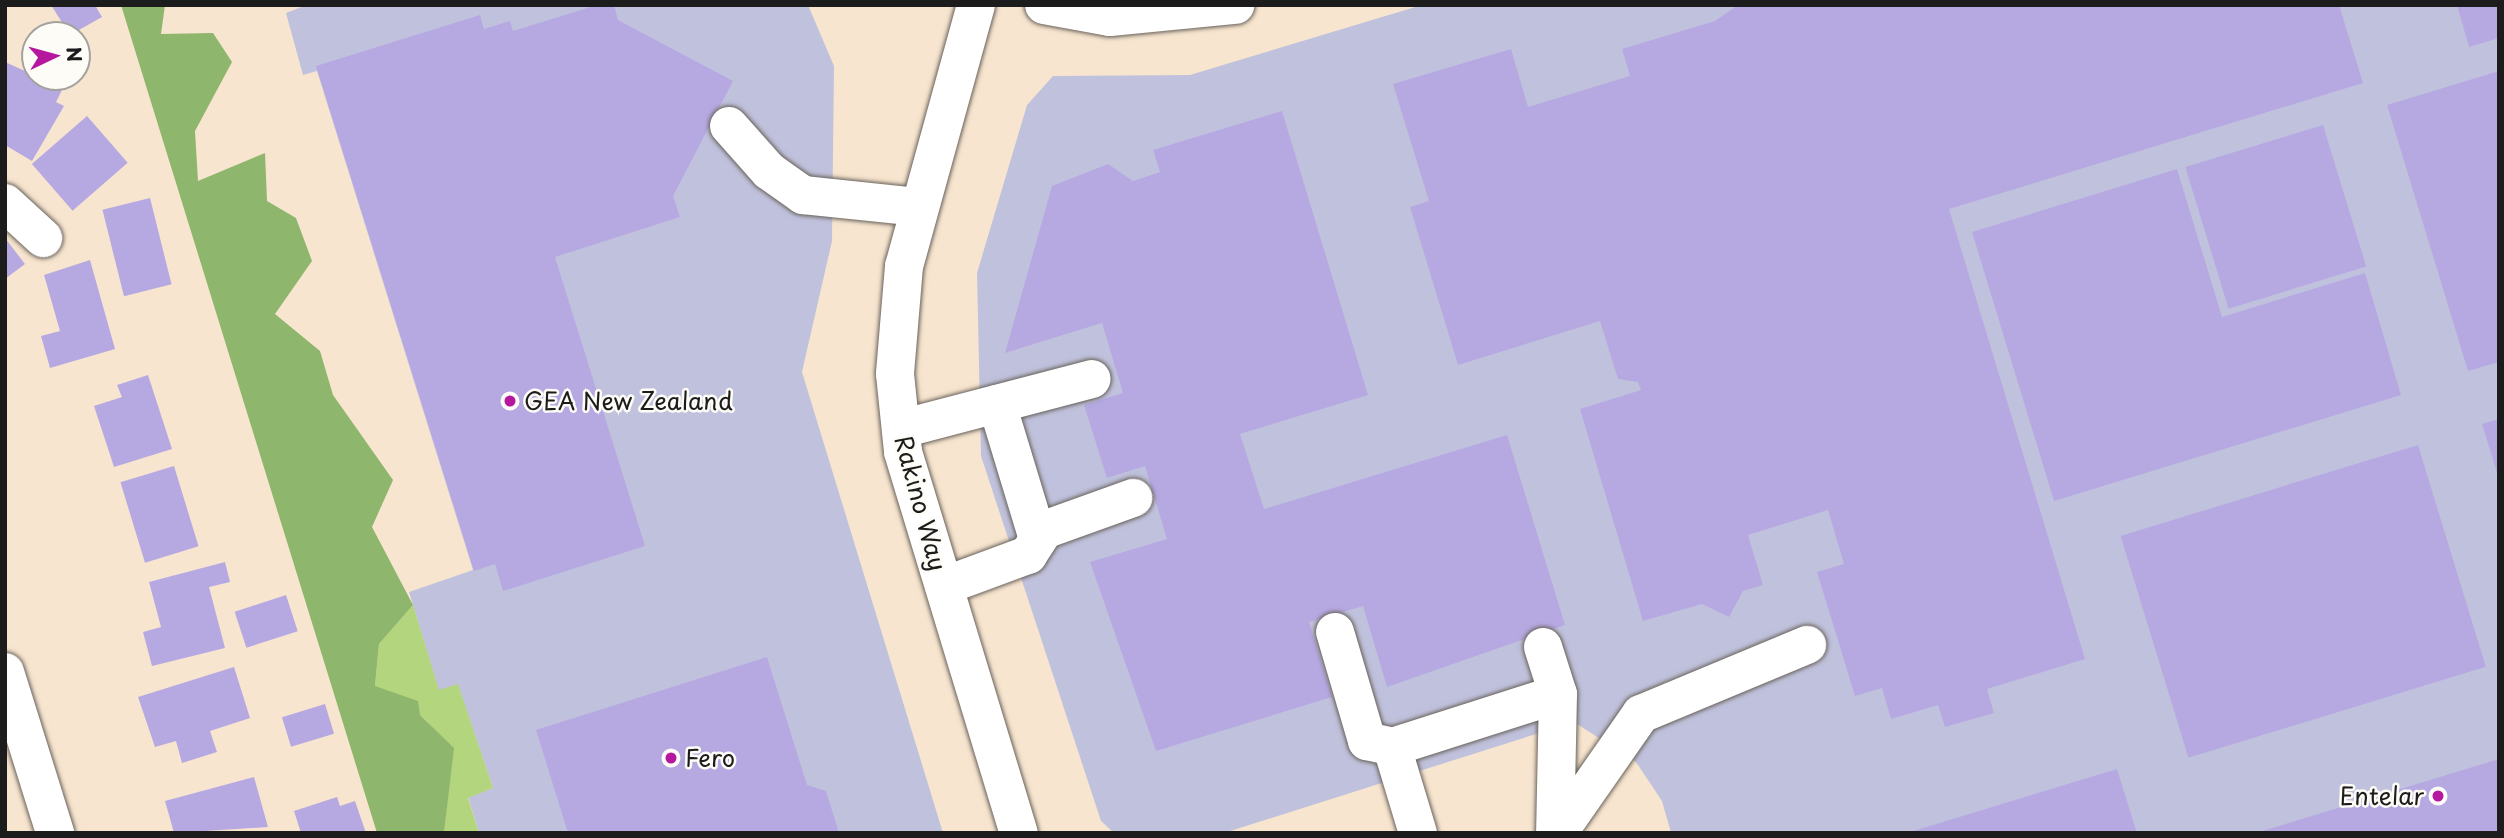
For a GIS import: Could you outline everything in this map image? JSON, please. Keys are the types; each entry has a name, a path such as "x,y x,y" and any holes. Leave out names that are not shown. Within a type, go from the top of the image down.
{"street":[{"name":"Rakino Way","path":"975,5 919,207 896,322 901,429 944,586 1018,833"},
{"path":"1044,5 1110,17 1235,5"},
{"path":"729,126 769,171 803,195 919,207"},
{"path":"5,203 43,238"},
{"path":"901,429 1092,379"},
{"path":"997,404 1038,539"},
{"path":"944,586 1028,555 1044,530 1133,498"},
{"path":"1335,632 1367,741 1392,747 1558,694"},
{"path":"1556,833 1641,714 1808,645"},
{"path":"1544,647 1558,694 1556,833"},
{"path":"5,673 55,833"},
{"path":"1392,747 1418,833"}],"shaded area":[{"path":"307,5 808,5 834,66 832,241 802,372 943,833 479,833 468,797 493,788 458,685 439,691 409,592 473,570 317,71 303,75 286,13"},
{"path":"1422,5 2499,5 2499,833 1671,833 1662,801 1636,762 1574,722 1224,833 1114,833 1101,821 981,456 977,273 1027,105 1053,76 1190,75"}],"green space":[{"path":"121,5 165,5 161,34 213,33 232,62 195,131 198,181 265,153 267,201 296,218 312,261 275,314 320,351 333,395 393,480 372,527 413,605 379,644 375,686 418,701 420,715 454,748 444,833 377,833"},
{"path":"413,605 439,690 458,684 493,788 468,798 479,833 444,833 453,748 420,715 375,686 379,644"}],"building":[{"path":"51,5 95,5 102,17 91,23 91,21 61,21"},
{"name":"GEA New Zealand","path":"597,5 614,5 618,20 733,81 673,196 680,217 555,257 645,546 503,591 495,564 474,571 316,66 480,15 484,29 510,21 513,31"},
{"path":"1738,5 2339,5 2363,83 1949,209 2085,659 1987,689 1994,713 1945,727 1938,705 1891,719 1882,688 1855,696 1817,572 1844,564 1828,510 1748,535 1763,585 1743,591 1729,617 1702,604 1643,621 1580,409 1641,390 1638,382 1618,379 1600,321 1458,365 1410,207 1429,201 1393,84 1511,49 1528,107 1630,76 1622,49 1715,21"},
{"path":"2457,5 2499,5 2499,38 2469,47"},
{"path":"5,62 21,69 21,91 62,91 56,102 64,106 32,161 5,145"},
{"path":"2499,71 2499,362 2468,371 2387,105"},
{"path":"1282,111 1368,395 1240,434 1264,509 1507,435 1565,625 1387,687 1363,606 1309,622 1332,697 1156,751 1090,562 1167,539 1145,466 1107,478 1084,405 1123,393 1102,323 1005,353 1052,186 1108,164 1133,181 1160,172 1153,150"},
{"path":"87,116 128,163 73,211 32,164"},
{"path":"2323,125 2366,267 2229,309 2185,167"},
{"path":"2177,169 2222,317 2365,273 2401,395 2054,501 1972,232"},
{"path":"150,198 172,284 124,296 102,210"},
{"path":"5,238 25,264 5,279"},
{"path":"90,260 115,349 50,368 41,336 60,331 44,275"},
{"path":"148,375 172,449 114,467 94,406 122,397 117,385"},
{"path":"2499,419 2499,476 2498,476 2482,424"},
{"path":"2418,445 2486,667 2188,758 2121,536"},
{"path":"174,466 199,546 145,563 120,482"},
{"path":"225,562 230,582 209,587 225,648 152,666 143,632 161,627 149,582"},
{"path":"286,595 298,631 246,648 235,612"},
{"name":"Fero","path":"767,657 807,785 826,791 839,833 568,833 536,730"},
{"path":"234,667 250,718 210,731 217,752 182,763 176,741 155,747 138,697"},
{"path":"325,704 334,734 291,747 282,717"},
{"name":"Entelar","path":"2499,759 2499,833 2259,833 2259,832"},
{"path":"2117,769 2137,833 1910,833 1910,832"},
{"path":"254,777 268,827 174,833 165,801"},
{"path":"337,797 340,806 355,801 366,833 301,833 294,811"}],"place":[{"name":"GEA New Zealand","path":"510,401"},
{"name":"Fero","path":"671,758"},
{"name":"Entelar","path":"2438,796"}]}
